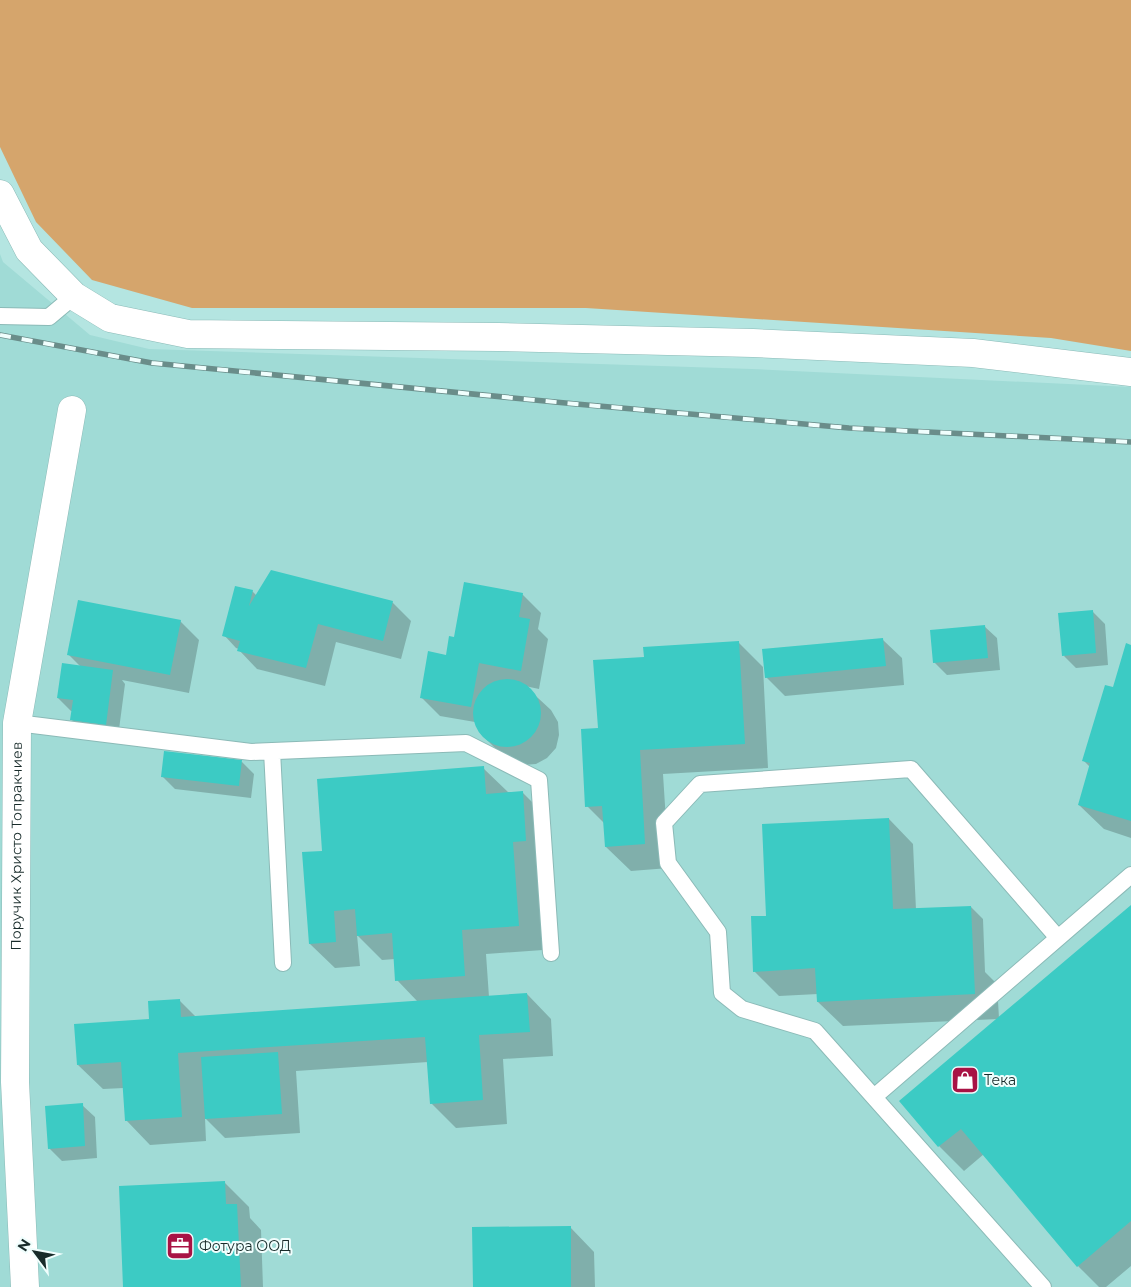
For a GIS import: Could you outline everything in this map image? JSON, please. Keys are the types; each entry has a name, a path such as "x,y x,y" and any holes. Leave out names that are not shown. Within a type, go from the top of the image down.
{"street":[{"path":"0,194 29,250 74,296 110,318 188,334 508,337 762,343 973,353 1131,372"},
{"name":"Поручик Христо Топракчиев","path":"25,1287 8,945 17,723 72,410"}],"lane":[{"path":"0,316 49,317 74,296"},
{"path":"17,723 251,752 466,743 539,780 551,953"},
{"path":"272,751 283,963"},
{"path":"1043,1287 816,1031 742,1009 722,993 718,932 668,863 664,823 700,784 911,769 1058,938"},
{"path":"874,1097 1131,875"}],"shaded area":[{"path":"0,0 1131,0 1131,351 1051,338 586,308 192,308 92,280 36,222 0,147"},
{"path":"0,254 3,262 90,335 149,349 752,369 1131,387 1131,1287 0,1287"}],"building":[{"path":"271,570 393,601 383,641 318,624 306,668 237,651 240,641 222,636 235,586 253,590 249,606"},
{"path":"464,582 523,593 519,617 530,619 521,671 479,663 471,707 420,698 428,651 446,655 449,636 454,637"},
{"path":"78,600 181,620 170,675 67,655"},
{"path":"1093,610 1096,653 1062,656 1058,613"},
{"path":"985,625 988,658 933,663 930,630"},
{"path":"883,638 886,666 765,678 762,649"},
{"path":"739,641 745,744 640,750 645,844 605,847 602,806 585,807 581,729 598,728 593,660 644,657 643,647"},
{"path":"1126,643 1131,645 1131,821 1078,805 1090,763 1082,761 1105,685 1113,687"},
{"path":"62,663 113,670 106,725 70,720 73,700 57,698"},
{"path":"507,679 520,682 531,689 538,700 541,713 538,726 531,737 520,744 507,747 494,744 483,737 476,726 473,713 476,700 483,689 494,682"},
{"path":"164,751 242,760 239,786 161,777"},
{"path":"484,766 486,794 523,791 526,841 513,842 519,926 462,930 465,976 395,981 392,933 357,936 355,909 334,911 336,942 309,944 302,852 322,851 317,779"},
{"path":"889,818 893,909 971,906 975,994 817,1002 815,968 753,972 751,916 766,916 762,824"},
{"path":"1131,905 1131,1221 1077,1267 961,1129 938,1147 899,1101"},
{"path":"527,993 530,1032 479,1035 483,1100 430,1104 425,1037 178,1053 182,1117 125,1121 121,1062 77,1065 74,1024 149,1019 148,1001 180,999 181,1017"},
{"path":"278,1052 282,1114 205,1119 201,1057"},
{"path":"83,1103 85,1146 48,1149 45,1106"},
{"name":"Фотура ООД","path":"225,1181 226,1204 237,1204 241,1287 123,1287 119,1186"},
{"path":"571,1226 571,1287 473,1287 472,1227"}],"railway":[{"path":"0,335 152,363 576,404 849,428 1131,442"}],"place":[{"name":"Тека","path":"965,1080"},
{"name":"Фотура ООД","path":"180,1246"}]}
